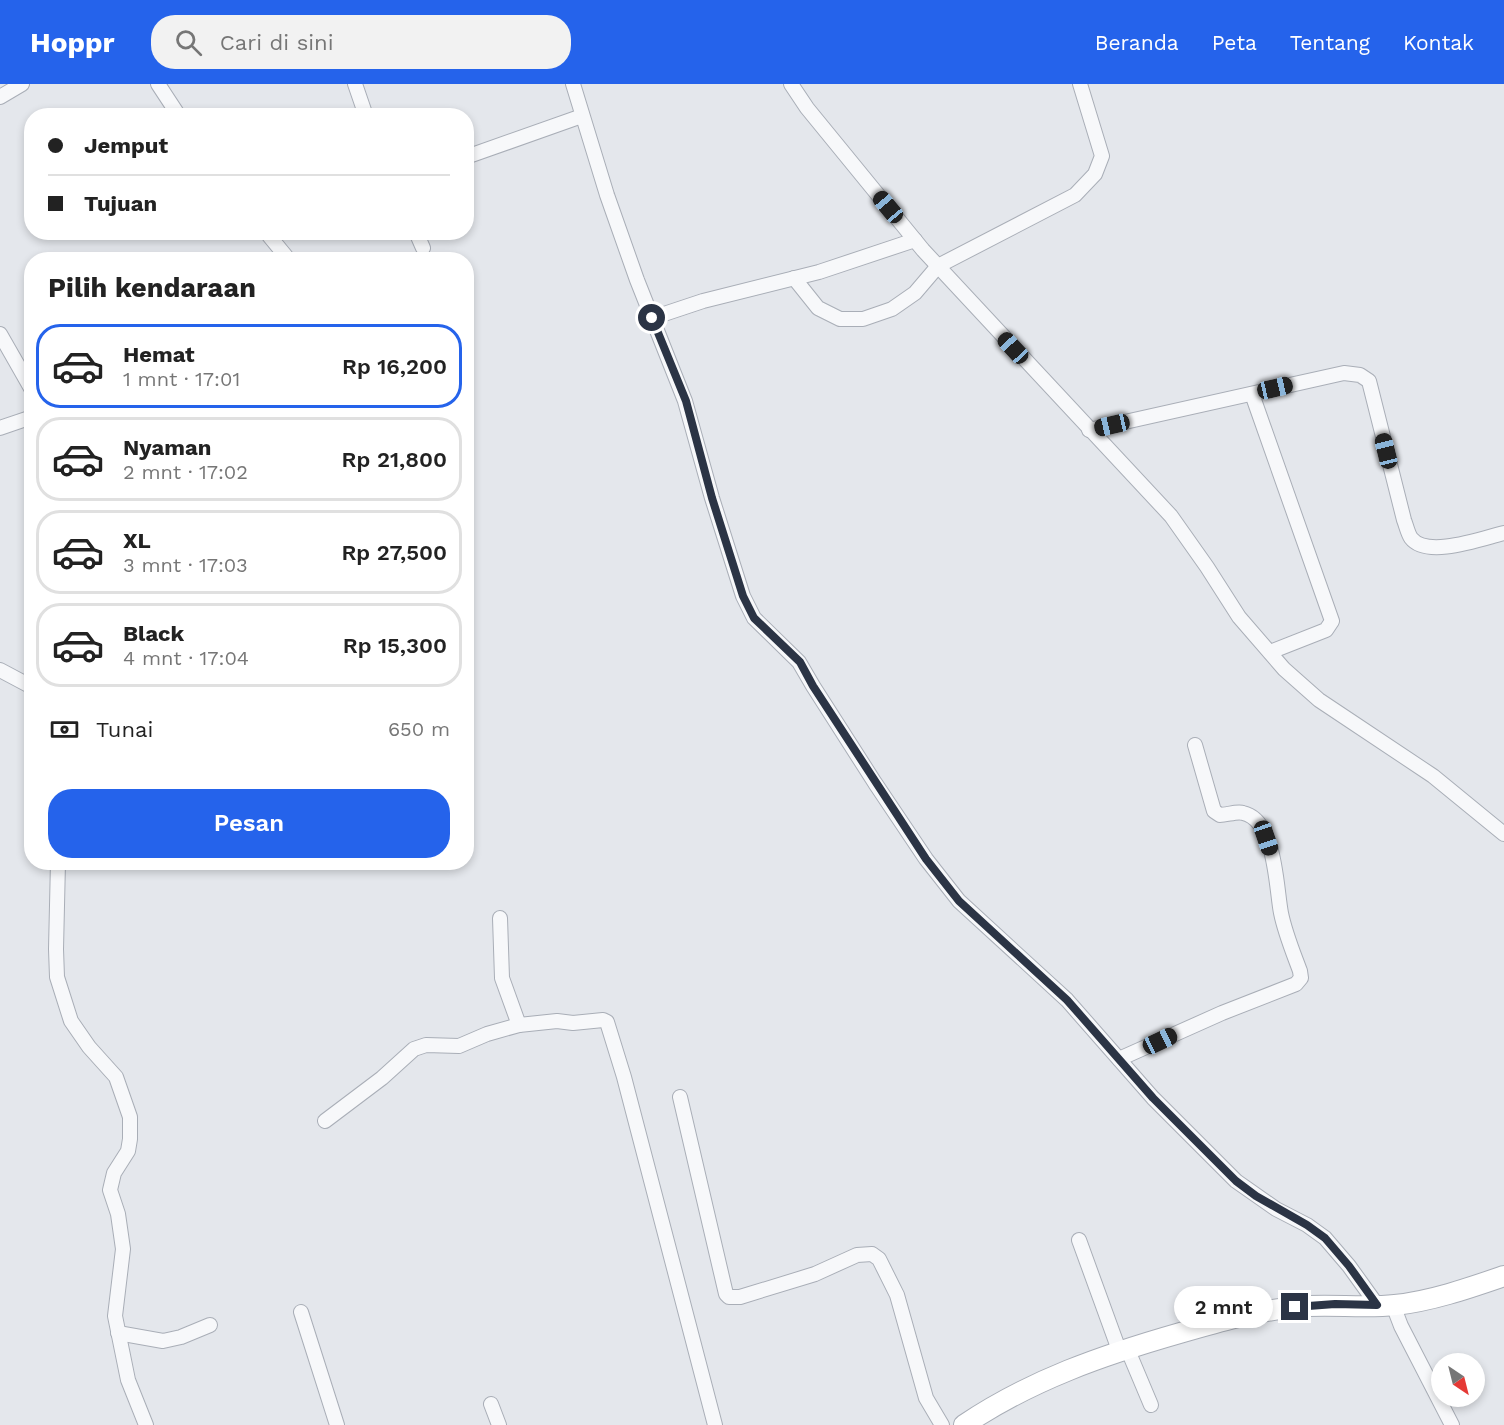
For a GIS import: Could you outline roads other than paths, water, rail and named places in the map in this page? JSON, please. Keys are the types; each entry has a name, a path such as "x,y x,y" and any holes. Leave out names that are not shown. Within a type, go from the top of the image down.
{"street":[{"path":"0,97 22,84"},
{"path":"158,84 174,108"},
{"path":"355,84 363,108"},
{"path":"573,84 607,195 652,318 686,401 733,570 754,618 800,662 875,783 947,886 987,928 1067,1000 1153,1098 1236,1181 1266,1203 1307,1225 1325,1238 1401,1326 1452,1425"},
{"path":"791,84 807,108 915,240 1171,516 1239,617 1284,669 1318,700 1433,776 1504,834"},
{"path":"794,278 818,308 840,319 863,319 892,309 915,293 938,266 1075,195 1095,174 1102,156 1080,84"},
{"path":"474,154 582,116"},
{"path":"273,240 282,252"},
{"path":"420,240 423,248"},
{"path":"652,318 703,302 819,272 915,240"},
{"path":"0,334 24,376"},
{"path":"1089,430 1344,373 1360,375 1369,381 1404,520 1411,538 1423,547 1444,547 1504,533"},
{"path":"1252,394 1332,621 1326,630 1270,652"},
{"path":"0,428 24,420"},
{"path":"0,670 24,683"},
{"path":"1119,1059 1222,1013 1296,984 1301,978 1281,913 1275,865 1266,838 1258,823 1243,813 1220,815 1214,811 1195,745"},
{"path":"58,870 56,949 59,985 71,1021 89,1047 116,1077 130,1117 128,1151 114,1173 110,1190 118,1214 123,1249 115,1316 128,1380 146,1425"},
{"path":"500,918 502,978 519,1025"},
{"path":"325,1120 382,1078 414,1049 426,1045 459,1046 487,1034 519,1025 557,1021 573,1023 603,1020 607,1022 624,1077 715,1425"},
{"path":"680,1097 726,1294 729,1297 740,1297 815,1274 857,1255 872,1254 879,1259 897,1295 926,1398 942,1425"},
{"path":"1079,1240 1123,1349 1151,1405"},
{"path":"964,1425 1030,1386 1123,1349 1258,1312 1335,1304 1385,1305 1462,1290 1504,1276"},
{"path":"301,1312 337,1425"},
{"path":"118,1333 163,1341 181,1337 210,1325"},
{"path":"491,1404 499,1425"}]}
